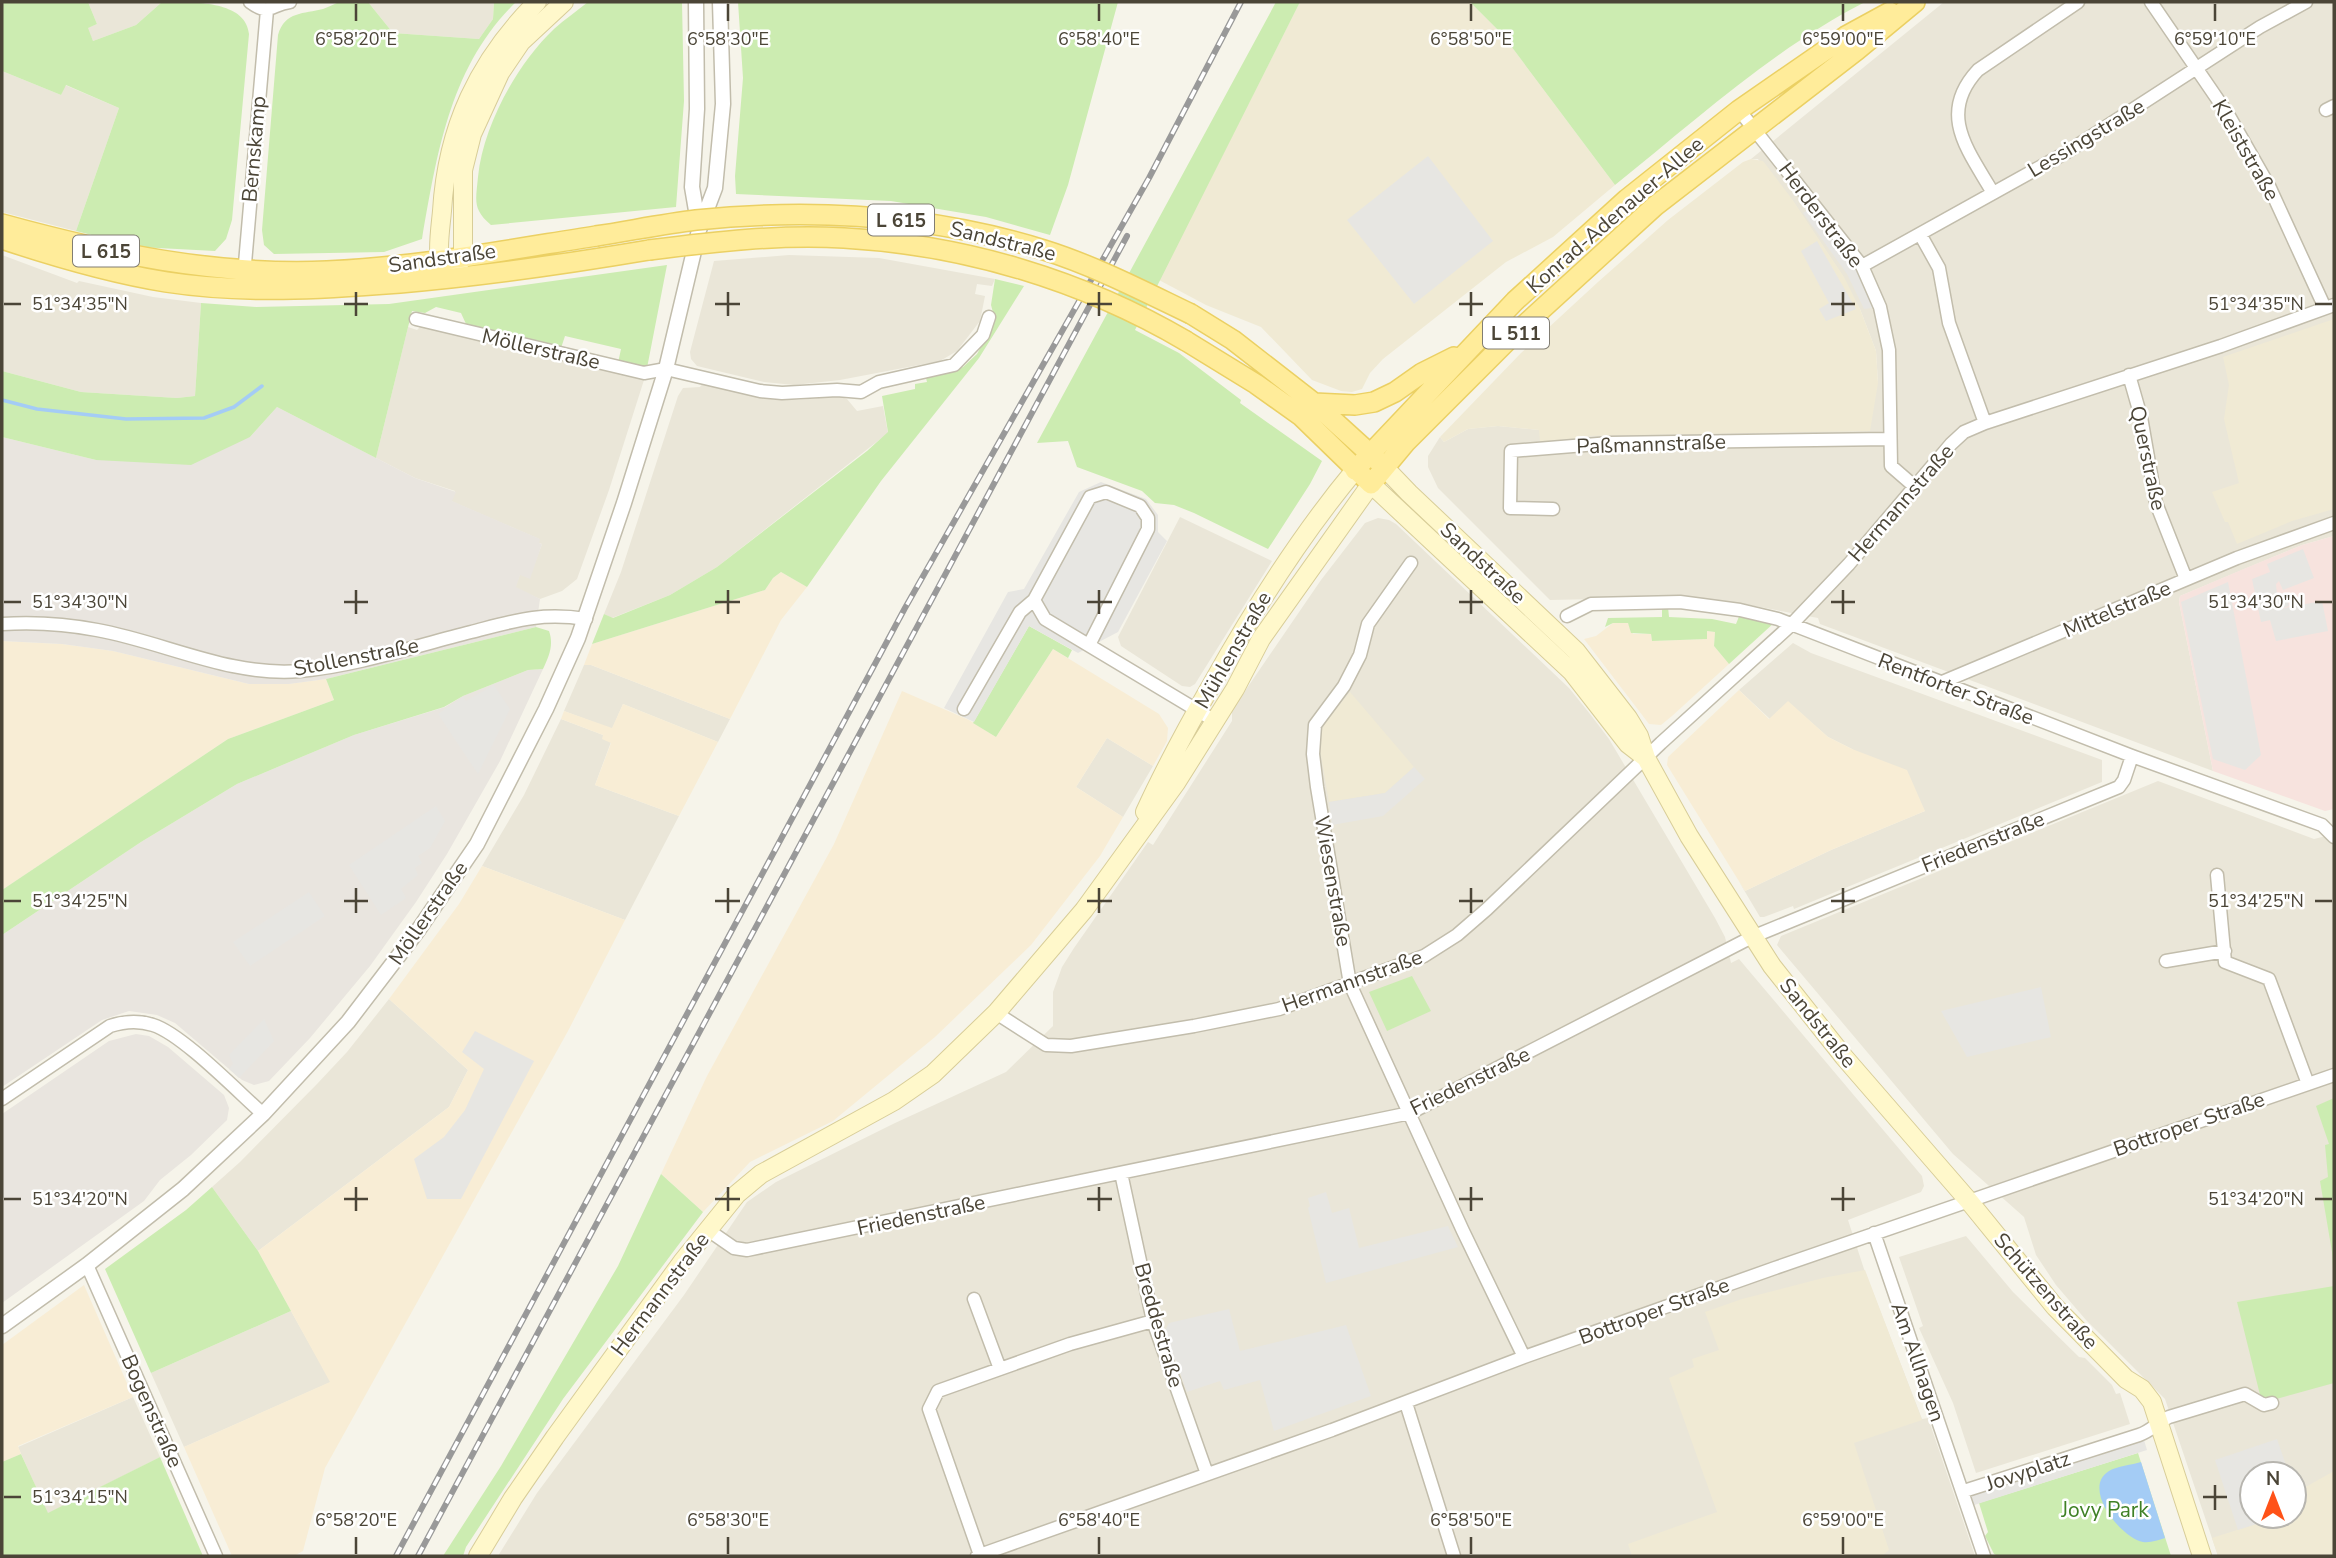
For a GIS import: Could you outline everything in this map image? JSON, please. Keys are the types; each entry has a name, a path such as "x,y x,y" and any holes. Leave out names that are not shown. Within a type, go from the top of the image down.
{"main road":[{"path":"537,2 514,24 490,57 470,93 454,132 444,177 440,260 452,278 463,256 463,170 472,134 500,73 521,42 564,2"},
{"name":"Konrad-Adenauer-Allee","path":"1355,470 1515,301 1617,208 1739,110 1846,36 1910,2"},
{"name":"Konrad-Adenauer-Allee","path":"1371,484 1426,421 1518,331 1655,206 1915,2"},
{"name":"Sandstraße","path":"2,224 75,244 147,259 244,268 326,271 440,260 694,220 796,213 860,215 973,231 1045,250 1082,263 1191,314 1233,340 1314,403 1371,453 1409,493 1576,651 1628,718 1639,736 1646,758 1689,836 1772,966 1844,1057 1968,1200"},
{"name":"Sandstraße","path":"2,239 109,272 166,282 243,289 350,288 490,275 649,250 736,240 807,237 842,237 938,249 1011,266 1068,284 1132,311 1234,369 1301,416 1355,470 1572,672 1628,744 1646,758"},
{"name":"L 511","path":"1314,403 1355,405 1374,402 1395,392 1422,373 1464,353"},
{"name":"Mühlenstraße","path":"1132,842 1160,778 1247,622 1277,575 1355,470"},
{"name":"Mühlenstraße","path":"996,1013 1084,910 1176,783 1267,630 1371,484"},
{"name":"Hermannstraße","path":"478,1556 513,1498 555,1437 708,1230 748,1184 761,1174 894,1101 933,1073 996,1013"},
{"name":"Schützenstraße","path":"1968,1200 2055,1307 2126,1379 2142,1389 2152,1402 2154,1426 2191,1556"},
{"name":"Schützenstraße","path":"2154,1426 2203,1556"}],"street":[{"path":"250,2 267,10 276,8 283,2 290,2"},
{"name":"Möllerstraße","path":"696,2 697,109 692,187 699,230"},
{"name":"Möllerstraße","path":"2,1326 88,1265 183,1189 262,1114 348,1022 419,929 477,844 546,709 586,619 666,369 699,230 715,188 723,104 720,2"},
{"path":"1993,193 1959,131 1956,116 1966,82 1978,70 2078,2"},
{"name":"Kleiststraße","path":"2151,2 2229,116 2269,186 2329,307"},
{"name":"Lessingstraße","path":"1862,266 2067,152 2260,27 2306,2"},
{"name":"Bernskamp","path":"243,289 267,10"},
{"name":"Herderstraße","path":"1739,110 1862,266 1880,307 1889,350 1891,466 1914,486"},
{"path":"1920,234 1939,268 1949,323 1985,423"},
{"name":"Hermannstraße","path":"996,1013 1046,1045 1070,1046 1279,1009 1424,956 1457,935 1791,625 1849,564 1914,486 1964,432 2329,307"},
{"name":"Möllerstraße","path":"416,319 644,373 666,369 760,391 796,394 837,390 861,392 879,382 954,365 983,335 989,317"},
{"name":"Querstraße","path":"2129,375 2141,417 2155,503 2186,579"},
{"name":"Paßmannstraße","path":"1553,509 1510,508 1511,451 1610,443 1889,439"},
{"path":"964,709 1020,612 1034,600 1090,497 1106,492 1140,506 1148,518 1148,529 1089,645"},
{"name":"Mittelstraße","path":"1940,683 2237,558 2334,523"},
{"name":"Wiesenstraße","path":"1411,563 1368,624 1360,656 1344,686 1315,725 1313,754 1316,776 1350,984 1524,1357"},
{"path":"1034,600 1045,618 1215,721"},
{"name":"Rentforter Straße","path":"1567,616 1591,604 1681,602 1740,610 1778,619 2132,756 2328,824 2334,837"},
{"name":"Stollenstraße","path":"2,624 30,622 98,630 229,665 298,671 353,662 528,617 559,615 586,619"},
{"name":"Friedenstraße","path":"708,1230 734,1248 747,1250 1410,1113 1752,937 2119,787 2132,756"},
{"path":"2217,875 2225,962 2269,979 2308,1084"},
{"path":"2166,961 2225,951"},
{"path":"2,1099 110,1026 125,1021 139,1021 175,1036 262,1114"},
{"name":"Bottroper Straße","path":"979,1556 1406,1403 1524,1357 1968,1200 2334,1075"},
{"name":"Breddestraße","path":"1121,1173 1153,1321 1207,1474"},
{"name":"Am Allhagen","path":"1874,1233 1964,1491"},
{"name":"Bogenstraße","path":"88,1265 216,1556"},
{"path":"974,1299 1000,1369"},
{"path":"979,1556 929,1409 938,1391 1070,1344 1153,1321"},
{"name":"Jovyplatz","path":"1984,1556 1964,1491 2245,1394 2264,1405 2272,1403"},
{"path":"1406,1403 1454,1556"}],"shaded area":[{"path":"88,2 162,2 136,25 93,41 87,28 97,24"},
{"path":"368,2 494,2 493,19 479,39 393,33"},
{"path":"1300,2 1470,2 1502,34 1615,185 1553,237 1506,262 1383,359 1370,373 1362,389 1352,392 1341,391 1312,380 1261,327 1206,305 1159,280"},
{"path":"1944,2 2334,2 2334,536 2302,545 2180,596 2213,771 1820,624 1818,618 1734,602 1690,597 1550,600 1438,488 1428,467 1428,456 1440,437 1444,442 1468,429 1498,426 1540,430 1540,442 1577,441 1578,436 1878,383 1876,351 1860,309 1758,159 1751,159"},
{"path":"2,71 61,95 65,85 119,108 76,231 2,212"},
{"path":"1428,156 1493,241 1414,304 1347,220"},
{"path":"1751,159 1763,161 1792,199 1844,277 1860,309 1876,351 1878,383 1870,431 1578,436 1578,441 1540,442 1539,430 1498,426 1468,429 1444,442 1440,437 1521,353 1598,282 1668,220 1743,162"},
{"path":"1815,205 1862,266 1880,307 1864,309 1847,274 1803,213"},
{"path":"1817,241 1856,309 1826,321 1819,309 1829,303 1801,251"},
{"path":"2,255 77,283 79,281 153,297 201,303 195,396 177,398 81,392 2,371"},
{"path":"789,255 879,258 995,279 992,286 977,284 975,294 985,296 980,321 957,351 940,361 840,380 794,385 764,382 697,366 691,359 690,352 714,261"},
{"path":"2334,319 2334,509 2292,521 2237,544 2212,492 2239,483 2224,419 2229,385 2223,357"},
{"path":"422,325 641,376 644,380 577,579 562,591 540,599 515,588 520,574 529,578 542,544 539,539 451,501 455,491 415,478 376,458 408,327 417,330"},
{"path":"702,384 771,399 799,400 838,396 847,399 857,411 883,406 888,433 717,567 670,595 612,618 604,614 621,572 678,396 683,388 700,387"},
{"path":"277,407 415,478 456,492 452,501 540,539 539,543 542,544 530,579 520,575 516,587 540,599 536,627 326,679 289,684 249,684 113,651 62,644 2,641 2,437 96,460 250,437"},
{"path":"1101,482 1146,499 1158,515 1158,532 1167,541 1118,632 1078,653 1029,626 974,722 944,708 1008,592 1024,589 1079,492"},
{"path":"1180,517 1272,561 1195,684 1190,687 1182,686 1121,646 1118,637"},
{"path":"1378,518 1396,524 1569,688 1609,739 1715,918 1725,937 1731,963 1739,959 1922,1176 1924,1186 1921,1192 1848,1220 1922,1419 1928,1418 1975,1556 498,1556 537,1493 684,1295 747,1202 776,1182 1006,1072 1053,1026 1053,992 1062,967 1074,948 1148,842 1153,845 1232,721 1232,710 1321,580 1365,523"},
{"path":"2334,536 2334,809 2325,811 2213,771 2179,602 2180,596 2302,545"},
{"path":"2303,549 2314,578 2283,590 2279,581 2276,584 2277,594 2286,593 2289,606 2280,609 2322,601 2328,631 2276,641 2270,620 2261,622 2252,579 2270,572 2267,564"},
{"path":"781,572 807,587 781,620 730,719 591,665 584,665 592,644 765,590"},
{"path":"2228,582 2261,755 2245,770 2213,759 2181,602"},
{"path":"1613,623 1628,623 1633,634 1651,634 1652,641 1707,639 1707,631 1715,632 1714,646 1729,664 1661,725 1649,724 1584,639 1596,636"},
{"path":"2,641 62,644 113,651 249,684 288,684 326,679 334,700 228,739 2,890"},
{"path":"1793,643 1811,653 2102,760 2102,782 1794,909 1793,906 1760,917 1738,880 1745,891 1831,850 1925,811 1852,749 1828,737 1788,702 1770,719 1739,690"},
{"path":"1053,649 1159,714 1168,728 1167,741 1153,766 1107,738 1076,787 1123,817 1100,856 1031,945 935,1037 833,1121 750,1162 703,1212 661,1174 707,1076 834,844 902,691 969,720 996,737"},
{"path":"584,665 591,665 730,719 718,742 623,704 612,729 564,711"},
{"path":"543,669 500,761 416,902 370,966 310,1038 269,1081 254,1085 242,1080 175,1023 157,1015 129,1011 102,1020 2,1087 2,935 141,842 237,784 354,735 445,707 463,696 528,670"},
{"path":"494,685 510,709 478,774 438,714 463,697 466,701"},
{"path":"1739,690 1769,719 1788,701 1828,737 1907,770 1925,811 1831,850 1745,891 1667,765 1668,757"},
{"path":"1350,692 1414,767 1385,793 1329,802 1320,735 1325,723"},
{"path":"623,704 718,742 679,816 595,785 611,743 602,739 603,735 561,719 564,711 612,728"},
{"path":"561,719 603,735 611,742 595,785 679,816 625,920 482,866 524,795"},
{"path":"1107,738 1153,766 1123,817 1076,787"},
{"path":"1414,767 1425,779 1383,816 1332,825 1329,802 1385,793"},
{"path":"2158,781 2314,839 2334,834 2334,1556 2218,1556 2165,1399 2086,1320 2056,1285 2036,1255 2024,1217 1953,1154 1777,945 1781,936"},
{"path":"436,806 445,821 430,848 418,856 422,863 415,868 418,875 401,889 406,898 381,915 349,865"},
{"path":"482,866 625,920 568,1031 325,1468 303,1551 294,1556 232,1556 184,1447 330,1382 258,1251 449,1107 468,1070 389,999 459,904"},
{"path":"309,892 325,916 250,966 233,942"},
{"path":"2041,987 2051,1037 1967,1057 1941,1011"},
{"path":"389,999 468,1070 449,1107 258,1251 212,1187 317,1084 347,1052"},
{"path":"264,1019 274,1041 239,1078 229,1069 233,1064 229,1055"},
{"path":"475,1031 534,1061 461,1199 427,1199 414,1159 444,1137 465,1110 484,1069 462,1052"},
{"path":"136,1034 149,1036 168,1047 224,1095 229,1108 227,1120 160,1180 144,1201 2,1303 2,1114 109,1041"},
{"path":"1326,1192 1332,1213 1349,1208 1359,1248 1448,1226 1458,1247 1326,1283 1308,1198"},
{"path":"1966,1236 2013,1292 2079,1357 2085,1358 2112,1385 2116,1394 2120,1393 2130,1424 1976,1473 1953,1403 1919,1328 1923,1326 1899,1257"},
{"path":"1865,1270 1922,1420 1854,1443 1889,1550 1882,1556 1632,1556 1628,1544 1717,1512 1669,1378 1694,1367 1692,1359 1719,1350 1705,1312 1742,1299"},
{"path":"84,1285 133,1397 18,1446 21,1454 2,1462 2,1345"},
{"path":"1229,1309 1240,1351 1346,1325 1371,1396 1274,1431 1260,1380 1224,1390 1220,1381 1187,1392 1165,1331 1169,1323"},
{"path":"291,1311 331,1382 184,1447 151,1373"},
{"path":"133,1397 160,1457 48,1514 18,1447"},
{"path":"2277,1439 2284,1460 2238,1460 2238,1530 2215,1460"},
{"path":"2144,1440 2147,1450 1971,1506 1968,1496"},
{"path":"2334,1471 2334,1556 2218,1556 2212,1538 2238,1530 2308,1530 2308,1486"}],"green space":[{"path":"2,2 88,2 97,24 88,28 93,41 136,25 162,2 216,5 238,15 246,23 249,34 232,220 226,239 215,251 139,247 76,231 119,108 66,85 61,95 2,71"},
{"path":"339,2 368,2 393,33 479,39 493,19 494,2 516,2 494,27 461,82 441,143 422,239 384,252 274,254 264,245 262,230 278,35 281,27 290,18"},
{"path":"588,2 682,2 684,101 676,207 491,225 478,209 476,198 481,157 494,117 515,78 540,43"},
{"path":"738,2 1118,2 1068,185 1050,235 986,217 891,201 736,194 743,78"},
{"path":"1276,2 1300,2 1135,330 1179,353 1241,400 1240,403 1322,461 1268,549 1194,513 1174,505 1155,503 1142,491 1077,467 1068,441 1037,443"},
{"path":"1470,2 1865,2 1798,41 1705,111 1615,185 1502,34"},
{"path":"667,265 647,368 618,363 621,349 565,336 561,348 504,336 466,324 461,313 436,307 425,313 412,311 376,458 277,407 250,437 191,465 96,460 2,437 2,371 81,392 177,398 195,396 201,303 256,307 389,304"},
{"path":"995,279 1024,286 979,358 881,481 807,587 781,572 765,590 592,644 604,614 613,618 670,595 717,567 867,451 888,432 882,396 915,389 915,384 927,382 926,378 963,367 977,354 989,332 994,316 991,305"},
{"path":"1662,607 1668,607 1669,617 1712,619 1736,624 1740,614 1775,622 1729,664 1714,646 1715,632 1707,631 1707,639 1652,641 1651,634 1631,633 1628,623 1613,623 1605,627 1608,618 1662,617"},
{"path":"1029,626 1072,650 1068,658 1053,649 996,737 973,723"},
{"path":"536,627 549,631 551,641 543,669 528,670 463,696 444,707 354,735 237,784 141,842 2,935 2,890 228,739 334,700 326,679"},
{"path":"1412,976 1431,1011 1387,1031 1369,992"},
{"path":"2334,1098 2334,1286 2332,1252 2320,1181 2328,1177 2325,1145 2329,1144 2316,1106"},
{"path":"661,1174 703,1212 563,1399 466,1547 463,1556 443,1556 501,1466 618,1266"},
{"path":"212,1187 258,1251 291,1311 151,1373 105,1269 186,1210"},
{"path":"2334,1286 2334,1383 2262,1403 2237,1302"},
{"name":"Jovy Park","path":"2138,1453 2171,1556 1994,1554 1985,1536 1988,1532 1979,1503"},
{"path":"21,1454 48,1513 160,1457 203,1556 2,1556 2,1462"}],"water":[{"path":"2141,1462 2165,1538 2149,1542 2143,1542 2124,1532 2107,1511 2099,1489 2102,1479 2109,1471"}],"waterway":[{"path":"2,400 37,409 126,419 204,418 234,407 262,386"}],"railway":[{"path":"396,1556 905,608 1149,178 1241,2"},
{"path":"418,1556 1127,236"}]}
